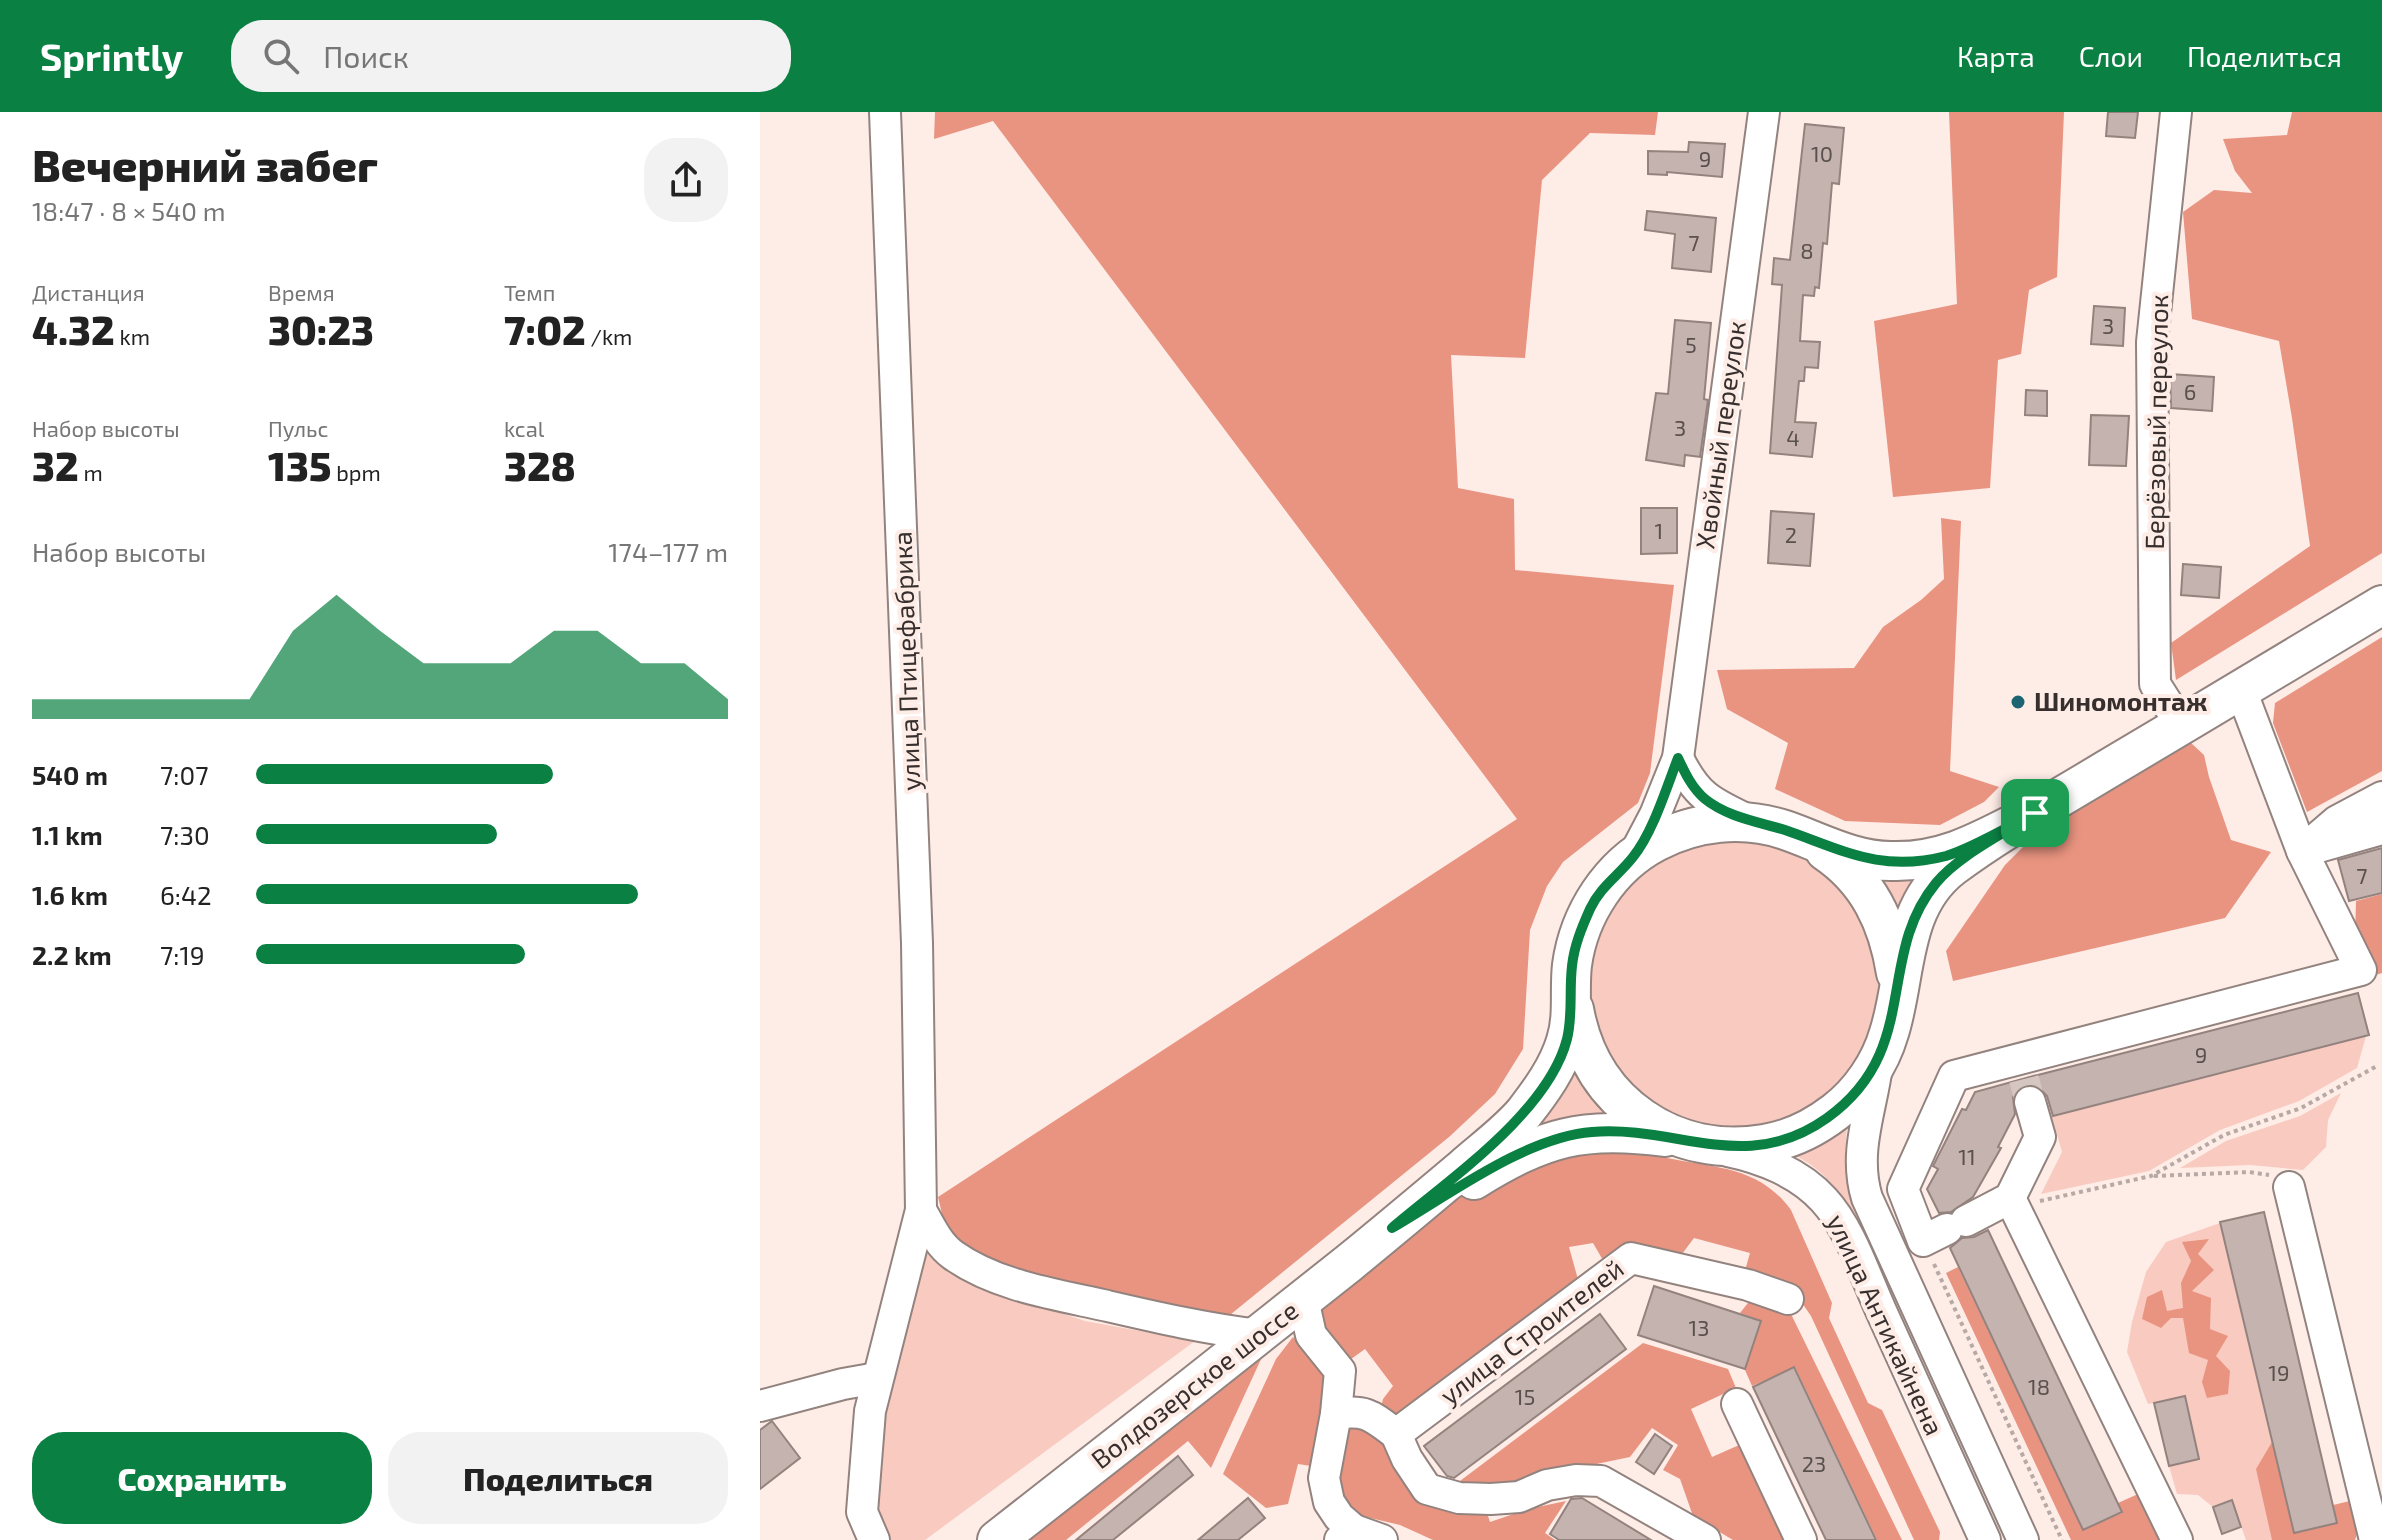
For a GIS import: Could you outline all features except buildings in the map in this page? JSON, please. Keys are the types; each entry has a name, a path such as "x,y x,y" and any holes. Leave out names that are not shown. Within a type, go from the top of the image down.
{"main road":[{"path":"1392,1228 1503,1162 1570,1136 1622,1132 1722,1147 1752,1146 1790,1137 1825,1120 1867,1078 1877,1062 1889,1034 1913,922 1936,884 1951,869 2035,813 2382,605"},
{"path":"1392,1228 1520,1117 1544,1087 1557,1064 1571,1021 1572,966 1592,905 1610,879 1655,842 1704,825 1755,823 1872,860 1909,861 1948,855 2035,813"},
{"path":"1813,842 1839,861 1861,884 1879,910 1894,961 1896,1004"},
{"path":"1572,998 1581,1040 1589,1060 1607,1086 1629,1109 1656,1128 1689,1141"},
{"name":"Волдозерское шоссе","path":"997,1540 1392,1228"}],"street":[{"name":"улица Птицефабрика","path":"874,1540 862,1512 870,1411 921,1210 916,911 885,112"},
{"name":"Хвойный переулок","path":"1633,857 1655,815 1678,758 1764,112"},
{"name":"Берёзовый переулок","path":"2176,112 2152,342 2155,684 2181,725"},
{"path":"2025,1080 2040,1137 2012,1203 1945,1230 1903,1189 1954,1076 2025,1080 2361,970 2302,851 2241,690"},
{"path":"1678,758 1688,780 1706,800 1755,823"},
{"path":"2302,851 2337,821 2382,797"},
{"path":"2302,851 2382,829"},
{"name":"улица Антикайнена","path":"1877,1062 1861,1147 1860,1165 1867,1198 2023,1540"},
{"name":"улица Антикайнена","path":"1689,1141 1770,1163 1810,1187 1833,1212 1862,1268 1985,1540"},
{"path":"2285,1182 2375,1540"},
{"path":"2012,1203 2177,1540"},
{"name":"улица Птицефабрика","path":"921,1210 940,1244 985,1273 1064,1296 1195,1327 1259,1335"},
{"name":"улица Строителей","path":"1396,1434 1631,1258 1748,1285 1788,1299"},
{"path":"1303,1299 1311,1335 1340,1371 1336,1414 1324,1478 1329,1502 1359,1537"},
{"path":"760,1406 877,1378"},
{"path":"1737,1404 1801,1540"},
{"path":"1336,1414 1356,1411 1372,1417 1396,1434 1407,1459 1427,1489 1459,1498 1491,1499 1519,1497 1547,1485 1576,1480 1601,1481 1705,1540"}],"path":[{"path":"2151,1176 2224,1135 2301,1108 2377,1066"},
{"path":"2012,1203 2151,1176 2249,1172 2285,1182"},
{"path":"1945,1230 2062,1540"}],"shaded area":[{"path":"935,112 1658,112 1655,135 1590,133 1542,180 1525,358 1451,355 1458,488 1514,499 1515,570 1674,585 1650,773 1638,803 1563,862 1547,886 1530,930 1523,1049 1495,1094 1449,1137 1225,1319 1079,1289 981,1258 957,1239 943,1218 938,1197 1517,819 993,121 934,139"},
{"path":"1949,112 2064,112 2057,277 2029,290 2021,354 1998,360 1990,488 1893,497 1874,321 1957,304"},
{"path":"2292,112 2382,112 2382,553 2176,680 2171,643 2310,546 2279,341 2192,319 2183,212 2214,190 2252,193 2235,171 2223,139 2287,135"},
{"path":"1941,518 1961,521 1950,771 1999,787 1984,802 1940,825 1845,821 1775,789 1788,743 1727,709 1717,670 1854,668 1883,627 1944,579"},
{"path":"2382,637 2382,771 2307,812 2273,723 2275,703"},
{"path":"2191,743 2204,755 2231,840 2271,852 2225,918 1953,981 1946,951 2005,865 2035,835"},
{"path":"1732,837 1761,840 1788,848 1814,862 1836,880 1854,902 1868,928 1876,955 1879,984 1876,1013 1868,1040 1854,1066 1836,1088 1814,1106 1788,1120 1761,1128 1732,1131 1703,1128 1676,1120 1650,1106 1628,1088 1610,1066 1596,1040 1588,1013 1585,984 1588,955 1596,928 1610,902 1628,880 1650,862 1676,848 1703,840"},
{"path":"1925,868 1894,922 1863,873"},
{"path":"2382,894 2382,973 2369,977 2355,939 2356,901"},
{"path":"2366,1036 2357,1068 2299,1101 2220,1130 2149,1171 2041,1194 2062,1152 2052,1117"},
{"path":"1569,1058 1630,1119 1462,1181"},
{"path":"2341,1093 2328,1120 2326,1147 2303,1170 2250,1165 2180,1168 2226,1141 2300,1116"},
{"path":"1848,1119 1847,1172 1854,1200 1876,1248 1868,1251 1846,1204 1828,1179 1802,1159 1785,1151"},
{"path":"1605,1141 1667,1158 1735,1171 1765,1185 1791,1210 1832,1303 1829,1318 1868,1403 1882,1410 1940,1532 1939,1540 1914,1540 1811,1316 1793,1290 1744,1274 1750,1253 1694,1238 1682,1254 1604,1262 1593,1243 1569,1247 1579,1283 1396,1417 1381,1407 1393,1386 1365,1349 1347,1362 1332,1349 1319,1313 1343,1283 1395,1251 1425,1221 1487,1174"},
{"path":"2220,1223 2294,1533 2291,1540 2246,1540 2232,1500 2213,1507 2198,1495 2177,1494 2169,1466 2199,1459 2185,1397 2148,1404 2127,1352 2146,1272 2166,1242"},
{"path":"924,1235 1010,1296 1085,1321 1195,1341 925,1540 883,1540 873,1508 874,1449"},
{"path":"2209,1239 2198,1254 2214,1270 2192,1291 2211,1298 2210,1329 2228,1336 2216,1356 2230,1371 2228,1394 2207,1398 2202,1382 2208,1360 2189,1353 2183,1318 2171,1318 2161,1328 2142,1319 2147,1297 2162,1290 2167,1311 2183,1308 2181,1283 2191,1261 2182,1242"},
{"path":"1958,1267 2083,1530 2122,1513 2118,1503 2138,1494 2162,1540 2071,1540 1946,1273"},
{"path":"1755,1294 1789,1310 1902,1540 1877,1540 1795,1367 1752,1386 1745,1370 1761,1321 1740,1313"},
{"path":"1293,1337 1328,1372 1318,1467 1298,1464 1288,1504 1266,1508 1223,1474 1276,1359"},
{"path":"1643,1343 1728,1369 1736,1388 1691,1409 1712,1457 1746,1442 1791,1540 1733,1540 1693,1516 1680,1479 1663,1470 1678,1445 1652,1428 1630,1457 1462,1492 1452,1487"},
{"path":"1253,1351 1262,1357 1211,1468 1188,1441 1066,1540 1016,1540"},
{"path":"1358,1424 1368,1426 1395,1456 1486,1510 1490,1522 1528,1509 1566,1501 1545,1533 1555,1540 1433,1540 1400,1525 1362,1516 1351,1508 1339,1491 1333,1473 1341,1435"},
{"path":"2272,1442 2294,1533 2337,1523 2333,1505 2350,1501 2358,1531 2355,1540 2272,1540 2256,1469"}],"tunnel":[{"path":"2024,1079 2030,1102"}],"place":[{"name":"Шиномонтаж","path":"2018,702"}],"route":[{"path":"1678,758 1688,780 1706,800 1755,823 1872,860 1909,861 1948,855 2035,813 1951,869 1936,884 1913,922 1889,1034 1877,1062 1854,1094 1825,1120 1790,1137 1752,1146 1712,1146 1622,1132 1570,1136 1503,1162 1392,1228 1488,1147 1520,1117 1544,1087 1566,1044 1571,1021 1572,966 1579,935 1592,905 1610,879 1633,857 1655,815 1678,758"}]}
